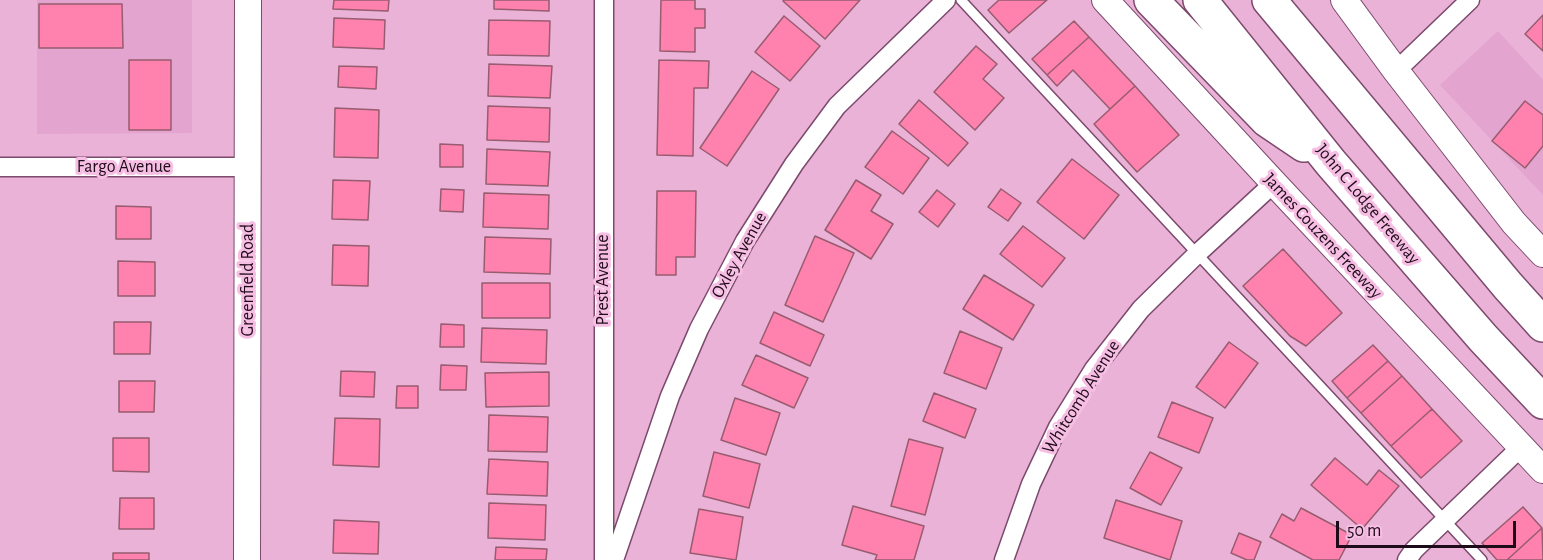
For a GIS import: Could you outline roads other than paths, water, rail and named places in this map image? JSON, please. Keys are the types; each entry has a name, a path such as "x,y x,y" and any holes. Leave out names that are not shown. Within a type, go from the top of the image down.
{"highway":[{"path":"1151,0 1267,120 1331,163"},
{"name":"John C Lodge Freeway","path":"1200,0 1331,163 1483,338 1543,402"},
{"path":"1274,4 1500,277 1543,325"}],"main road":[{"name":"Greenfield Road","path":"247,560 248,0"},
{"name":"James Couzens Freeway","path":"1105,0 1543,470"},
{"path":"1344,0 1514,223 1543,254"}],"street":[{"name":"Prest Avenue","path":"604,0 604,560"},
{"name":"Oxley Avenue","path":"614,560 670,396 699,329 745,241 794,164 837,106 946,0"},
{"path":"1396,71 1470,0"},
{"name":"Fargo Avenue","path":"0,167 248,167"},
{"name":"Whitcomb Avenue","path":"1004,560 1015,523 1031,484 1058,427 1094,369 1141,309 1274,183"},
{"path":"1407,560 1521,447"}],"lane":[{"path":"961,0 1482,560"}]}
